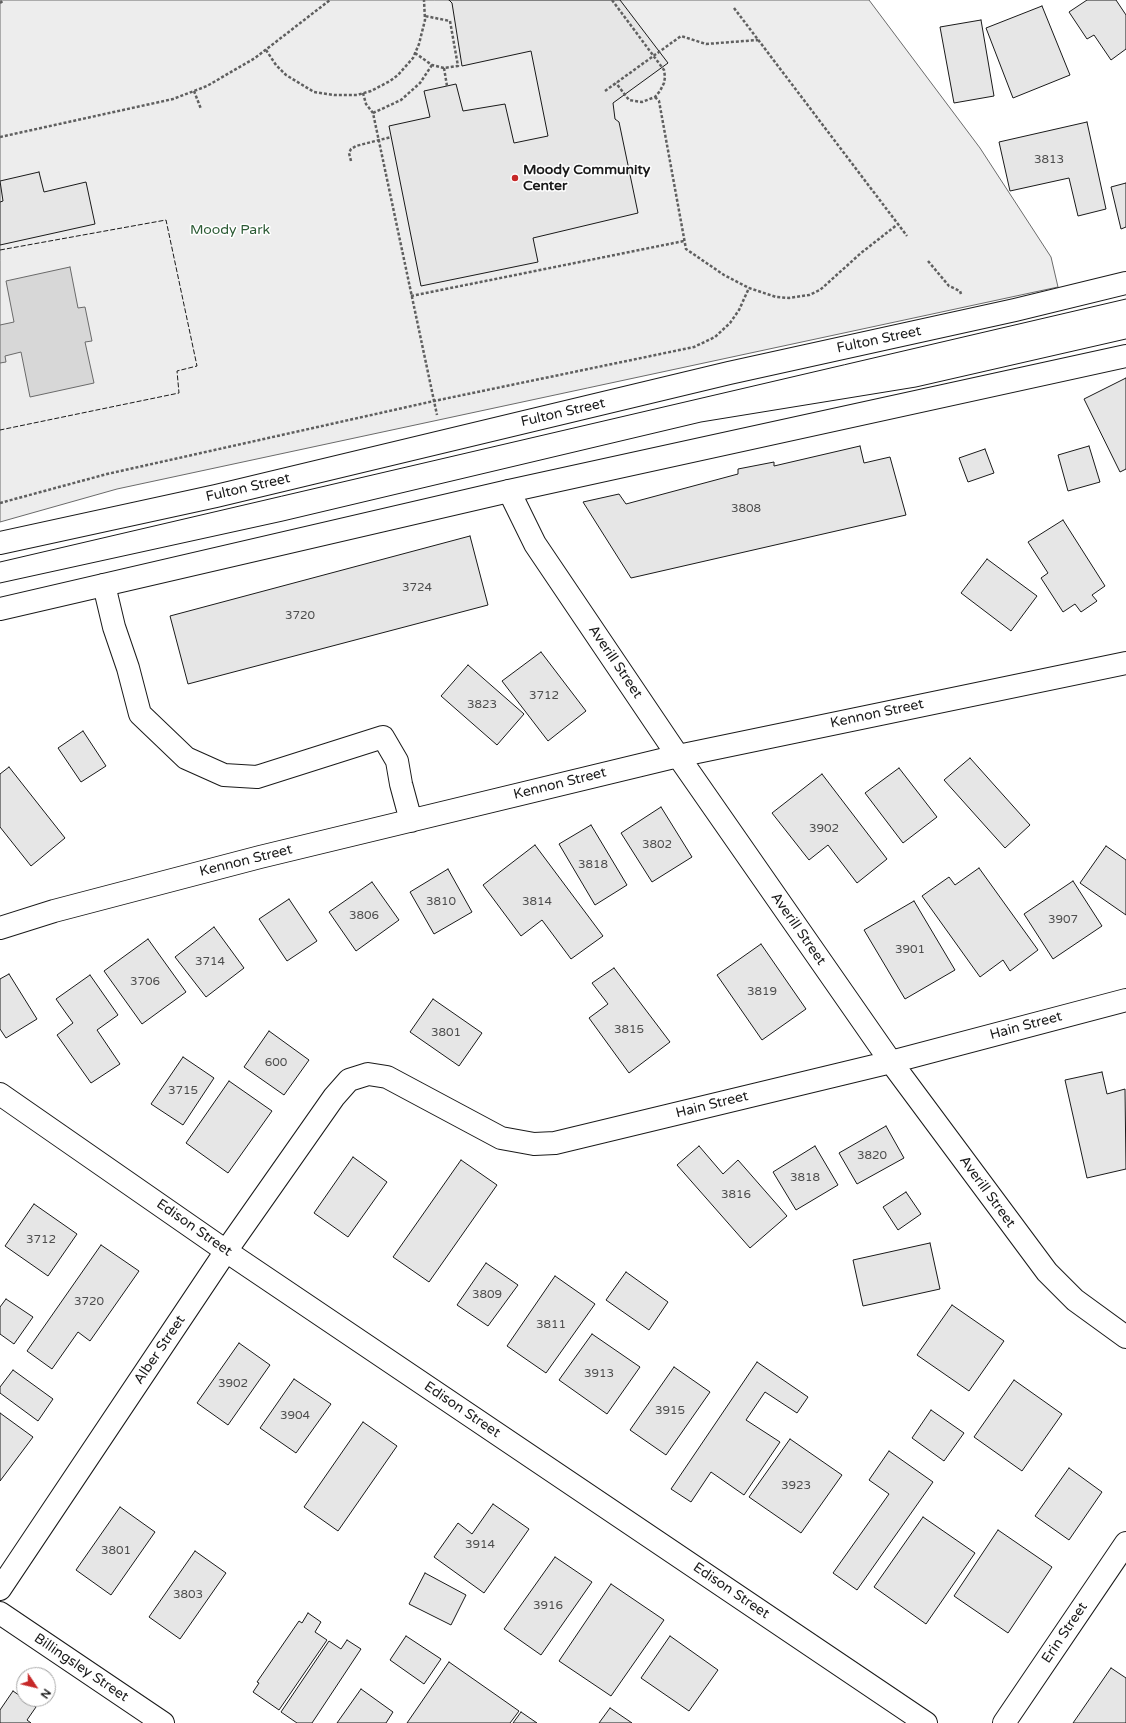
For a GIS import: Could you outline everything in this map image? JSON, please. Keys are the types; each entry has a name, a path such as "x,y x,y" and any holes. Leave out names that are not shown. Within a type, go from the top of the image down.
{"street":[{"name":"Fulton Street","path":"0,543 216,496 721,375 1015,310 1126,283"},
{"path":"0,609 509,491 1126,356"},
{"name":"Averill Street","path":"509,491 535,544 678,756 891,1062 1047,1272 1075,1300 1126,1337"},
{"path":"104,585 114,627 128,668 140,714 186,758 224,775 257,776 383,737 396,761 411,820"},
{"name":"Kennon Street","path":"0,928 54,911 252,859 678,756 1126,663"},
{"name":"Hain Street","path":"322,1113 349,1080 368,1074 387,1077 501,1138 534,1144 555,1143 891,1062 1126,1000"},
{"name":"Edison Street","path":"0,1094 226,1251 926,1723"},
{"name":"Alber Street","path":"0,1589 226,1251 322,1113"},
{"name":"Erin Street","path":"1004,1723 1126,1543"},
{"name":"Billingsley Street","path":"0,1612 162,1723"}],"path":[{"path":"0,3 4,0"},
{"path":"0,137 166,101 207,86 255,58 330,0"},
{"path":"266,50 276,65 286,75 314,92 334,96 363,93 379,88 390,81 406,67 415,54 425,20 424,0"},
{"path":"612,0 664,70 665,77 664,84 655,97 642,102 629,100 616,83"},
{"path":"734,8 908,236"},
{"path":"415,54 432,65 444,68 458,66 450,21 425,16"},
{"path":"605,91 680,36 706,44 758,40"},
{"path":"373,113 401,100 420,83 432,65"},
{"path":"444,68 447,86"},
{"path":"194,91 202,109"},
{"path":"363,93 366,104 373,113 438,422"},
{"path":"655,97 659,101 686,249 724,275 749,288 776,297 789,298 810,295 820,290 861,253 898,224"},
{"path":"351,161 349,153 351,149 356,146 391,137"},
{"path":"411,296 684,241"},
{"path":"928,261 949,286 960,291 962,297"},
{"path":"0,503 107,474 434,401 694,347 715,337 730,322 739,310 749,288"}],"shaded area":[{"name":"Moody Park","path":"0,0 869,0 980,148 1051,257 1058,287 117,489 0,522"},
{"path":"70,267 78,308 85,307 92,341 85,342 94,383 30,397 21,352 5,356 6,362 0,363 0,325 14,322 6,281"}],"building":[{"name":"Moody Community Center","path":"449,0 620,0 668,63 613,103 615,119 619,122 638,213 533,238 538,262 421,286 389,126 430,117 424,91 456,84 463,111 505,104 514,143 548,136 531,51 462,66 452,3"},
{"path":"1087,0 1116,0 1126,15 1126,49 1111,60 1094,35 1087,39 1069,12"},
{"path":"1042,6 1070,75 1013,98 986,28"},
{"path":"981,20 994,96 954,103 940,27"},
{"path":"1087,122 1106,209 1078,216 1069,178 1010,191 999,142"},
{"path":"39,172 44,192 86,182 95,224 0,245 0,202 3,201 0,181"},
{"path":"1126,183 1126,227 1121,229 1111,187"},
{"path":"1126,378 1126,469 1120,472 1084,399"},
{"path":"860,446 864,463 890,457 906,515 631,578 583,502 619,494 626,504 738,474 738,469 774,462 774,466"},
{"path":"1089,446 1100,482 1068,491 1058,455"},
{"path":"985,449 994,473 968,482 959,458"},
{"path":"1063,520 1105,586 1092,595 1097,601 1081,612 1075,604 1063,612 1041,578 1048,573 1028,542"},
{"path":"470,536 488,605 188,684 170,616"},
{"path":"987,559 1037,596 1011,631 961,593"},
{"path":"541,652 586,711 548,741 502,681"},
{"path":"468,665 524,714 497,745 441,696"},
{"path":"83,731 106,766 81,782 58,748"},
{"path":"970,758 1030,825 1005,848 944,780"},
{"path":"9,767 65,838 31,866 0,827 0,774"},
{"path":"899,768 937,817 903,843 865,793"},
{"path":"822,774 887,859 857,883 828,845 809,860 772,813"},
{"path":"661,807 692,857 652,882 621,833"},
{"path":"591,825 627,885 595,905 559,844"},
{"path":"535,845 603,936 571,959 542,920 521,936 483,885"},
{"path":"1106,846 1126,860 1126,915 1080,883"},
{"path":"979,868 1038,950 1010,971 1003,960 980,977 922,896 949,877 955,885"},
{"path":"448,869 472,912 434,934 410,892"},
{"path":"1073,881 1102,926 1053,959 1024,914"},
{"path":"372,882 399,920 356,951 329,912"},
{"path":"289,899 317,941 287,961 259,919"},
{"path":"914,901 955,970 905,999 864,930"},
{"path":"214,927 244,968 206,997 175,957"},
{"path":"148,939 186,992 142,1024 104,971"},
{"path":"761,944 806,1009 762,1040 717,975"},
{"path":"614,968 670,1042 629,1073 589,1018 608,1004 592,983"},
{"path":"9,974 37,1019 6,1038 0,1029 0,979"},
{"path":"90,975 118,1015 97,1030 120,1064 91,1083 57,1035 73,1023 56,999"},
{"path":"433,999 482,1033 459,1066 410,1032"},
{"path":"269,1031 309,1060 284,1095 244,1067"},
{"path":"183,1057 214,1078 183,1125 151,1104"},
{"path":"1102,1072 1107,1094 1125,1089 1126,1169 1087,1178 1065,1080"},
{"path":"229,1081 272,1111 228,1173 186,1143"},
{"path":"886,1126 904,1158 857,1184 839,1153"},
{"path":"699,1146 723,1174 738,1160 787,1216 750,1248 677,1165"},
{"path":"815,1146 838,1185 796,1210 773,1172"},
{"path":"353,1157 387,1182 348,1237 314,1213"},
{"path":"461,1160 497,1185 429,1282 393,1257"},
{"path":"906,1192 921,1214 898,1230 883,1207"},
{"path":"34,1204 77,1234 48,1276 5,1246"},
{"path":"930,1243 940,1289 863,1306 853,1260"},
{"path":"101,1245 139,1271 90,1341 78,1332 52,1369 27,1351"},
{"path":"486,1263 518,1285 488,1326 457,1305"},
{"path":"626,1272 668,1302 649,1330 606,1300"},
{"path":"555,1276 595,1304 546,1373 507,1346"},
{"path":"6,1299 33,1317 14,1344 0,1334 0,1307"},
{"path":"952,1305 1004,1341 969,1391 917,1355"},
{"path":"592,1334 640,1367 607,1414 559,1380"},
{"path":"239,1343 270,1365 228,1425 197,1403"},
{"path":"757,1362 808,1397 797,1413 765,1392 746,1420 780,1442 744,1495 711,1472 691,1502 671,1489"},
{"path":"674,1367 710,1392 666,1455 630,1430"},
{"path":"13,1370 53,1399 38,1421 0,1393 0,1387"},
{"path":"294,1379 331,1404 296,1453 260,1428"},
{"path":"1014,1380 1062,1414 1022,1471 974,1437"},
{"path":"931,1410 964,1433 944,1461 912,1438"},
{"path":"0,1413 33,1437 0,1481"},
{"path":"363,1422 397,1446 338,1531 304,1507"},
{"path":"790,1439 842,1475 801,1533 749,1497"},
{"path":"889,1451 933,1482 857,1590 833,1573 889,1494 869,1480"},
{"path":"1069,1468 1102,1492 1069,1540 1035,1516"},
{"path":"493,1504 529,1529 484,1593 434,1557 458,1523 472,1534"},
{"path":"120,1507 155,1532 111,1595 76,1570"},
{"path":"923,1517 975,1553 926,1624 874,1587"},
{"path":"998,1530 1052,1567 1008,1633 954,1596"},
{"path":"195,1551 226,1573 180,1639 149,1617"},
{"path":"555,1557 592,1582 541,1655 504,1629"},
{"path":"425,1573 466,1595 451,1625 409,1604"},
{"path":"611,1584 664,1620 611,1696 559,1661"},
{"path":"308,1613 321,1622 315,1632 327,1640 279,1710 253,1692 259,1683 257,1682 299,1621 302,1623"},
{"path":"406,1636 441,1659 424,1684 390,1660"},
{"path":"670,1636 718,1670 689,1711 641,1678"},
{"path":"347,1640 361,1649 312,1723 297,1723 281,1712 329,1641 341,1649"},
{"path":"449,1662 519,1711 510,1723 407,1723"},
{"path":"1111,1668 1126,1678 1126,1723 1073,1723"},
{"path":"361,1689 393,1712 386,1723 337,1723"},
{"path":"13,1691 16,1693 16,1707 36,1707 27,1720 31,1723 0,1723 0,1710"},
{"path":"610,1708 632,1723 599,1723"},
{"path":"521,1712 537,1723 513,1723"}],"tram line":[{"path":"0,562 1126,299"},
{"path":"0,583 283,521 701,422 916,387 1126,339"}],"fence":[{"path":"0,250 166,220 197,366 177,371 179,393 0,430"}],"place":[{"name":"Moody Community Center","path":"515,178"}]}
